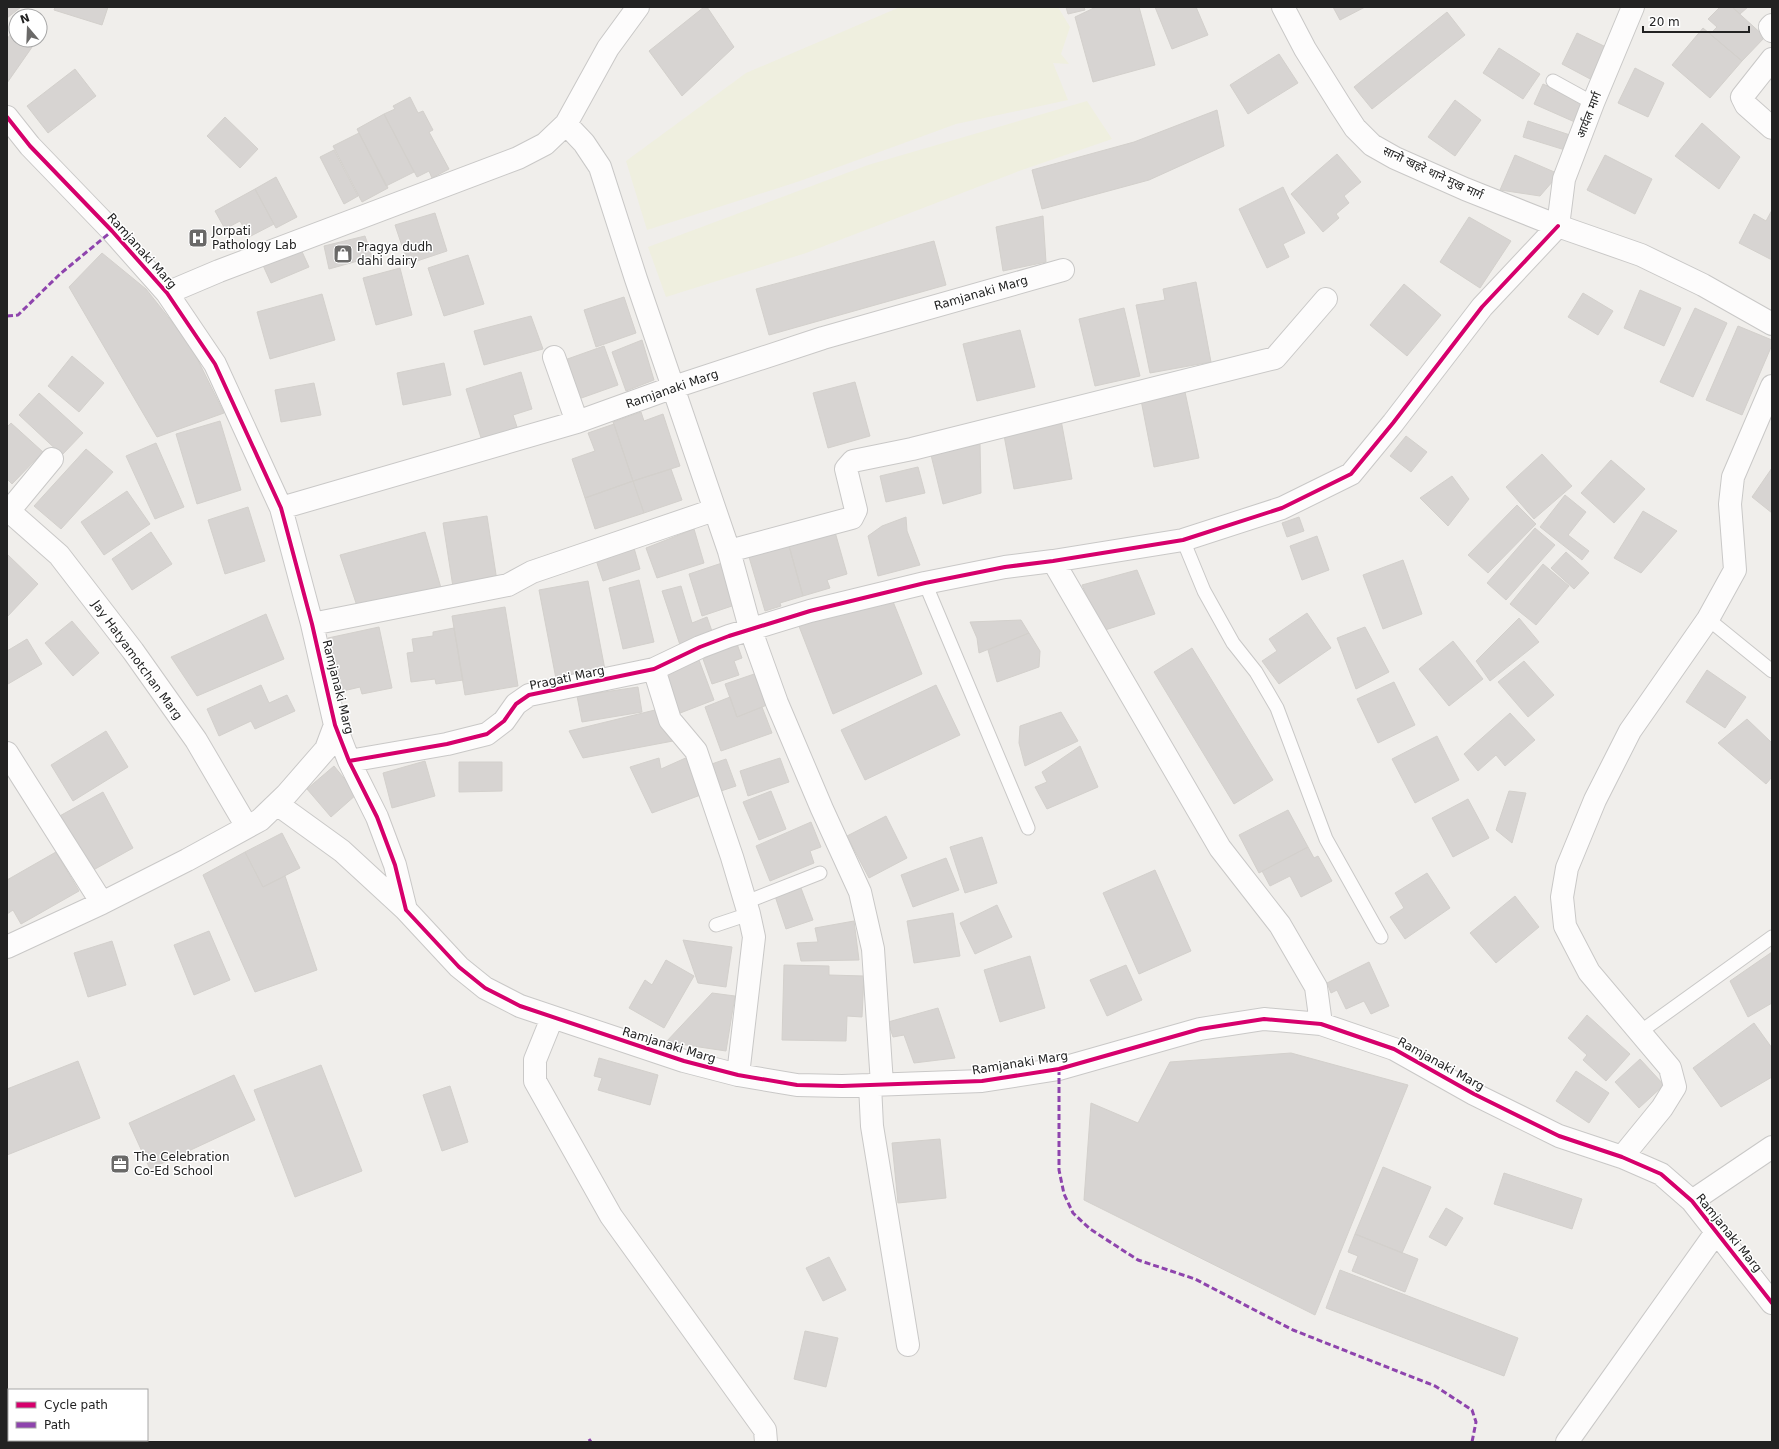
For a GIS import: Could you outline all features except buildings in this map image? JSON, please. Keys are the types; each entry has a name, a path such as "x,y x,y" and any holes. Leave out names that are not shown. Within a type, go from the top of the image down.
{"street":[{"path":"167,292 518,158 545,144 566,124 608,48 638,7"},
{"name":"सानो खहरे थाने मुख मार्ग","path":"1283,7 1305,49 1340,105 1355,128 1372,145 1395,158 1465,189 1558,226 1641,255 1702,285 1772,324"},
{"name":"आर्यल मार्ग","path":"1558,226 1564,179 1633,7"},
{"path":"1772,25 1770,27 1772,32"},
{"path":"1767,124 1746,105 1742,97 1772,58"},
{"name":"Ramjanaki Marg","path":"7,117 30,146 112,231 167,292 215,364 281,508 312,624 335,725 349,761 377,817 395,865 406,910 459,967 485,988 520,1006 552,1018 684,1060 738,1075 797,1085 842,1086 982,1081 1059,1069 1200,1029 1264,1018 1320,1024 1394,1049 1474,1094 1559,1136 1622,1157 1661,1174 1692,1201 1772,1303"},
{"path":"566,124 584,143 600,168 714,510 730,551 750,628 777,703 822,809 860,892 873,949 876,1084 872,1126 908,1345"},
{"name":"Pragati Marg","path":"349,761 447,744 488,734 504,722 516,704 529,695 654,669 700,647 750,628 810,611 925,583 1005,567 1053,561 1183,540 1282,508 1351,474 1393,423 1482,308 1558,226"},
{"name":"Ramjanaki Marg","path":"281,508 577,422 674,387 823,338 1063,270"},
{"path":"730,551 852,518 856,510 846,469 853,461 920,447 1275,358 1326,299"},
{"path":"554,357 577,422"},
{"path":"1622,1157 1662,1108 1675,1086 1670,1068 1589,972 1565,926 1562,897 1565,876 1595,800 1630,731 1708,619 1735,570 1730,504 1734,477 1772,386"},
{"path":"8,513 52,460"},
{"path":"312,624 508,585 532,572 714,510"},
{"name":"Jay Hatyamotchan Marg","path":"8,513 59,555 133,651 196,740 247,827"},
{"path":"1053,561 1220,848 1280,924 1313,981 1316,987 1320,1024"},
{"path":"654,669 670,720 696,751 748,908 754,937 738,1075"},
{"path":"7,947 102,903 187,860 260,820 277,804 326,749 335,725"},
{"path":"7,753 102,903"},
{"path":"277,804 342,851 406,910"},
{"path":"552,1018 535,1060 535,1081 611,1216 764,1430 766,1442"},
{"path":"1692,1201 1772,1147"},
{"path":"1567,1442 1717,1231"}],"lane":[{"path":"1553,81 1593,104"},
{"path":"1183,540 1204,591 1234,643 1256,672 1277,708 1326,839 1381,936"},
{"path":"925,583 1028,828"},
{"path":"1708,619 1772,671"},
{"path":"716,925 820,873"},
{"path":"1640,1032 1772,937"}],"green space":[{"path":"900,7 1058,7 1070,27 1061,54 1069,64 1053,63 1068,100 956,124 800,181 647,230 626,161 746,73"},
{"path":"1087,101 1112,139 1019,171 806,253 666,297 648,247 868,165"}],"marked path":[{"path":"7,316 18,315 60,274 112,231"},
{"path":"1059,1069 1059,1170 1064,1194 1073,1213 1090,1229 1138,1260 1195,1279 1293,1330 1435,1386 1472,1410 1476,1422 1472,1442"}],"cycle path":[{"path":"7,117 30,146 112,231 167,293 215,364 281,508 312,624 335,725 349,761 377,817 395,865 406,910 459,967 485,988 520,1006 684,1061 738,1075 797,1085 842,1086 982,1081 1059,1069 1200,1029 1264,1019 1321,1024 1394,1049 1474,1094 1559,1136 1622,1157 1661,1174 1692,1201 1772,1303"},
{"path":"349,761 447,744 487,734 504,721 516,704 529,695 654,669 700,647 729,636 810,611 925,583 1005,567 1053,561 1183,540 1282,508 1351,474 1393,423 1482,307 1558,226"}],"place":[{"name":"Jorpati Pathology Lab","path":"198,238"},
{"name":"Pragya dudh dahi dairy","path":"343,254"},
{"name":"The Celebration Co-Ed School","path":"120,1164"}]}
